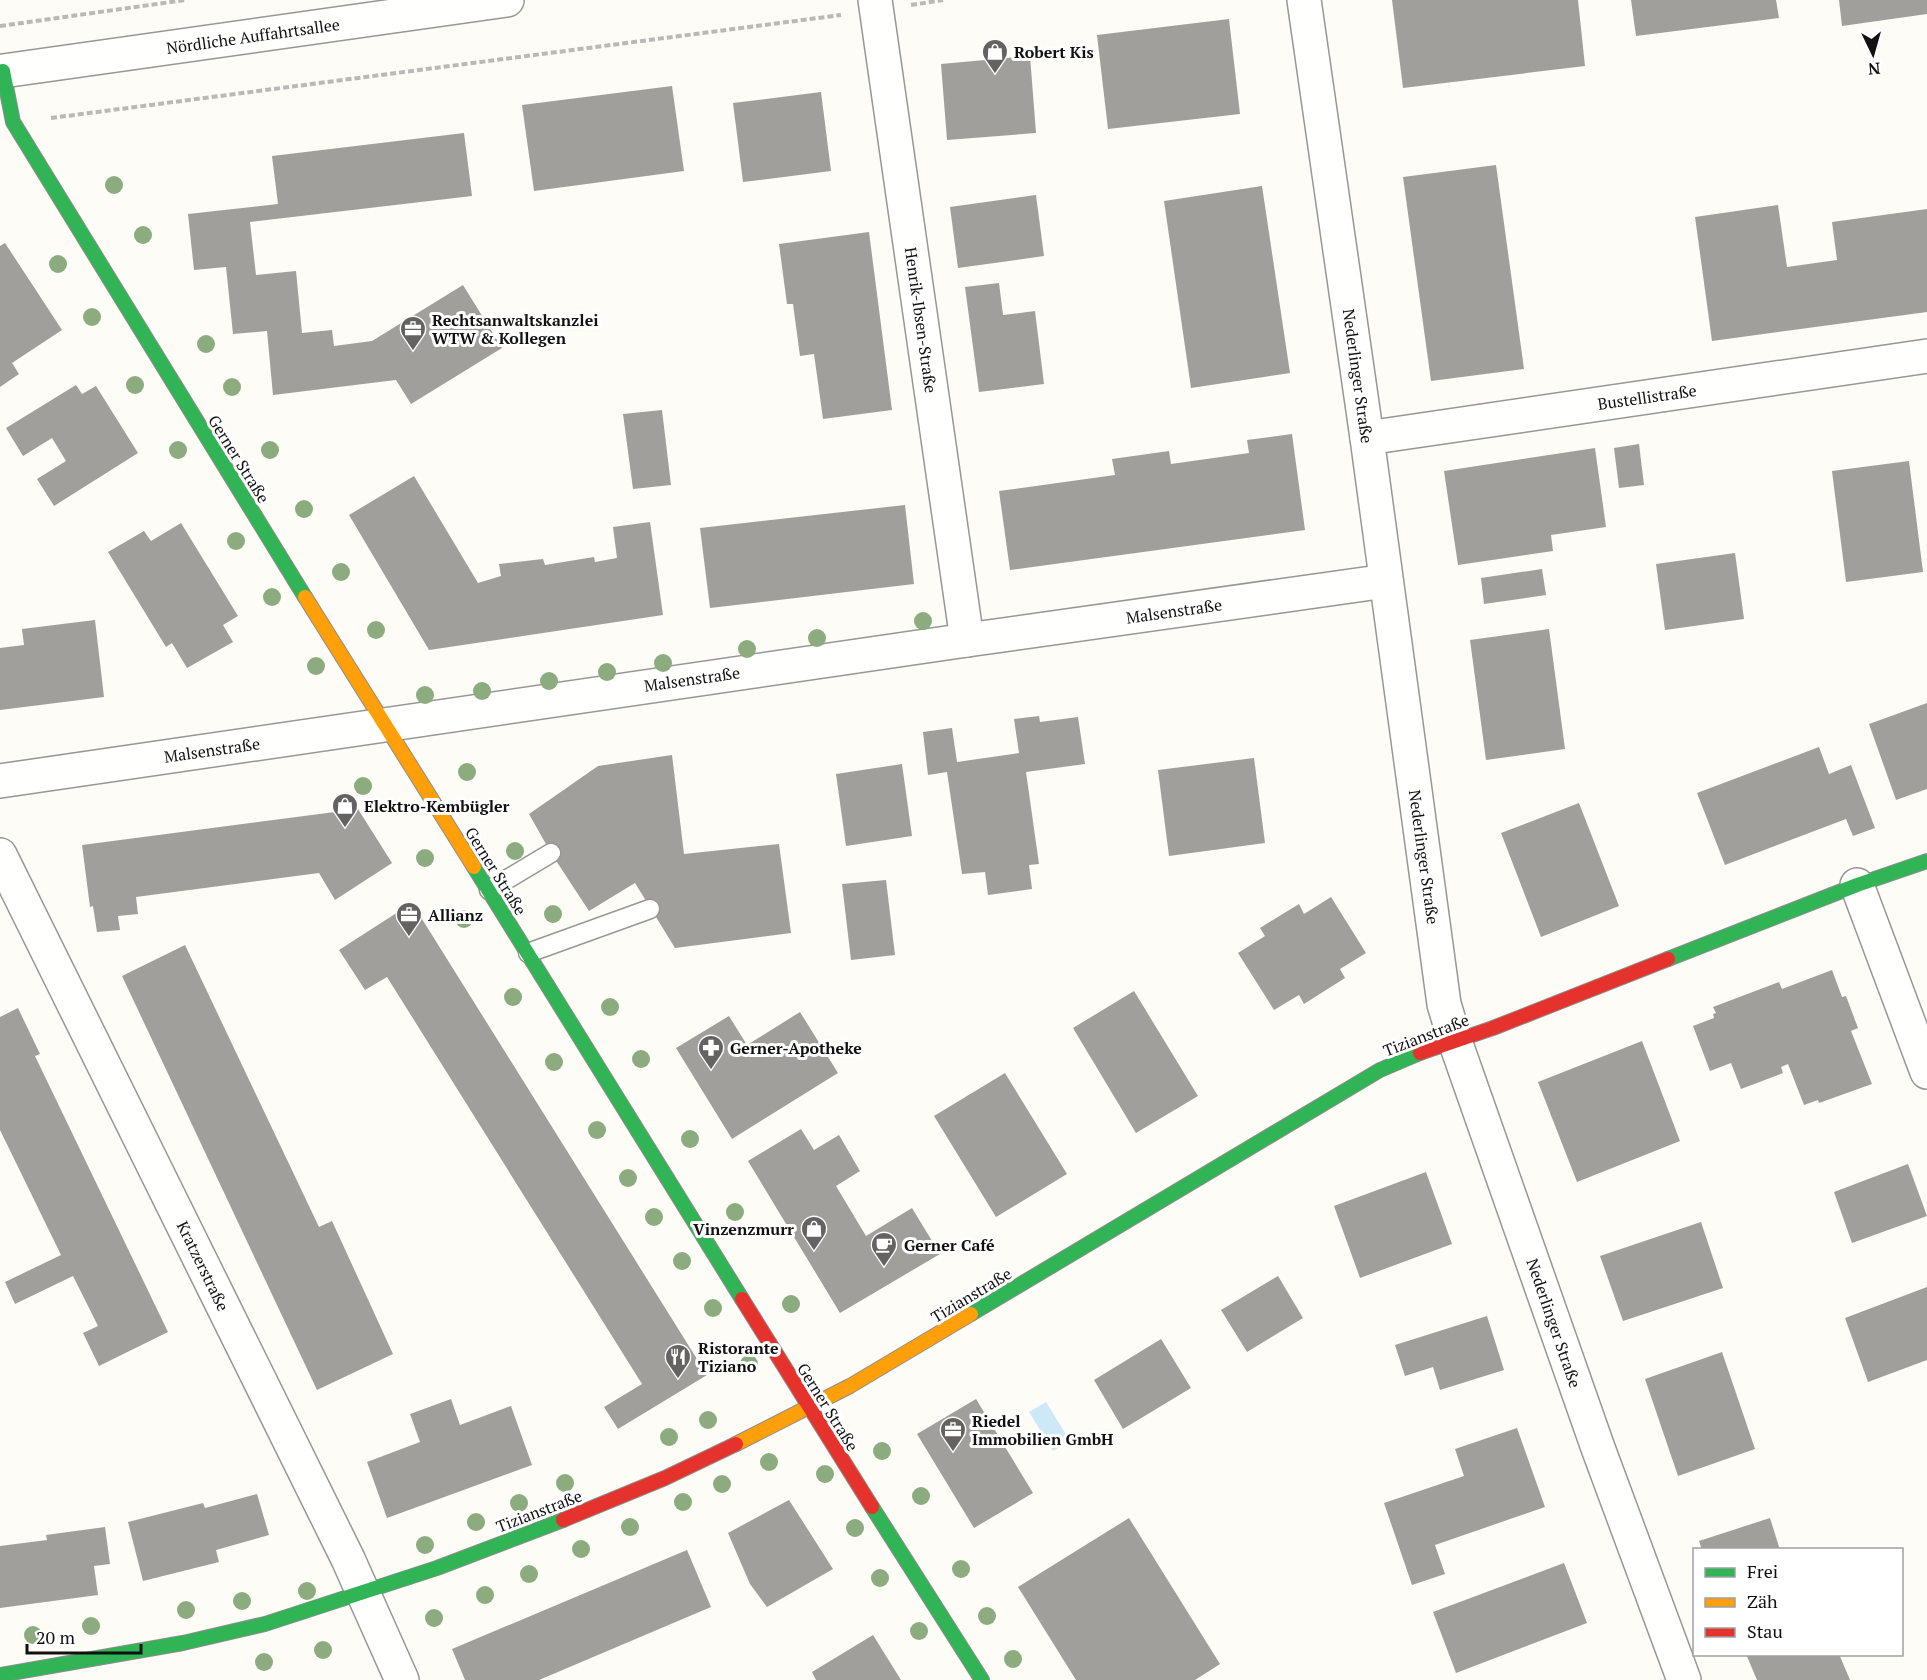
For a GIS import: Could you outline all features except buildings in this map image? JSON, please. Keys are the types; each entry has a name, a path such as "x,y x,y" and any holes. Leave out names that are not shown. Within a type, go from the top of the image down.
{"street":[{"name":"Nördliche Auffahrtsallee","path":"2,71 507,0"},
{"name":"Nederlinger Straße","path":"1304,0 1367,438 1444,1004 1602,1459 1684,1680"},
{"name":"Henrik-Ibsen-Straße","path":"876,5 967,640"},
{"name":"Gerner Straße","path":"2,71 13,123 809,1408 982,1680"},
{"name":"Bustellistraße","path":"1367,438 1927,356"},
{"name":"Malsenstraße","path":"0,781 1386,581"},
{"name":"Kratzerstraße","path":"0,855 348,1559 402,1680"},
{"name":"Tizianstraße","path":"0,1675 183,1643 265,1624 437,1568 552,1525 665,1478 861,1380 1380,1070 1411,1056 1493,1028 1857,885 1927,861"},
{"path":"1857,885 1927,1072"}],"lane":[{"path":"489,890 551,853"},
{"path":"528,953 650,909"}],"path":[{"path":"0,26 185,0"},
{"path":"13,123 876,5 943,0"}],"water":[{"path":"1046,1402 1070,1441 1053,1451 1029,1412"}],"traffic: fast":[{"path":"0,72 3,71 13,122 305,597"},
{"path":"1668,959 1857,885 1927,861"},
{"path":"474,867 742,1299"},
{"path":"971,1314 1380,1070 1420,1053"},
{"path":"872,1507 982,1680"},
{"path":"0,1675 183,1643 265,1624 437,1568 563,1520"}],"traffic: slow":[{"path":"305,597 474,867"},
{"path":"736,1444 850,1386 971,1314"}],"traffic: jam":[{"path":"1420,1053 1493,1028 1668,959"},
{"path":"742,1299 872,1507"},
{"path":"563,1520 665,1478 736,1444"}],"place":[{"name":"Robert Kis","path":"995,75"},
{"name":"Rechtsanwaltskanzlei WTW & Kollegen","path":"413,352"},
{"name":"Elektro-Kembügler","path":"345,829"},
{"name":"Allianz","path":"409,938"},
{"name":"Gerner-Apotheke","path":"711,1071"},
{"name":"Vinzenzmurr","path":"814,1252"},
{"name":"Gerner Café","path":"884,1268"},
{"name":"Ristorante Tiziano","path":"678,1380"},
{"name":"Riedel Immobilien GmbH","path":"953,1453"}]}
